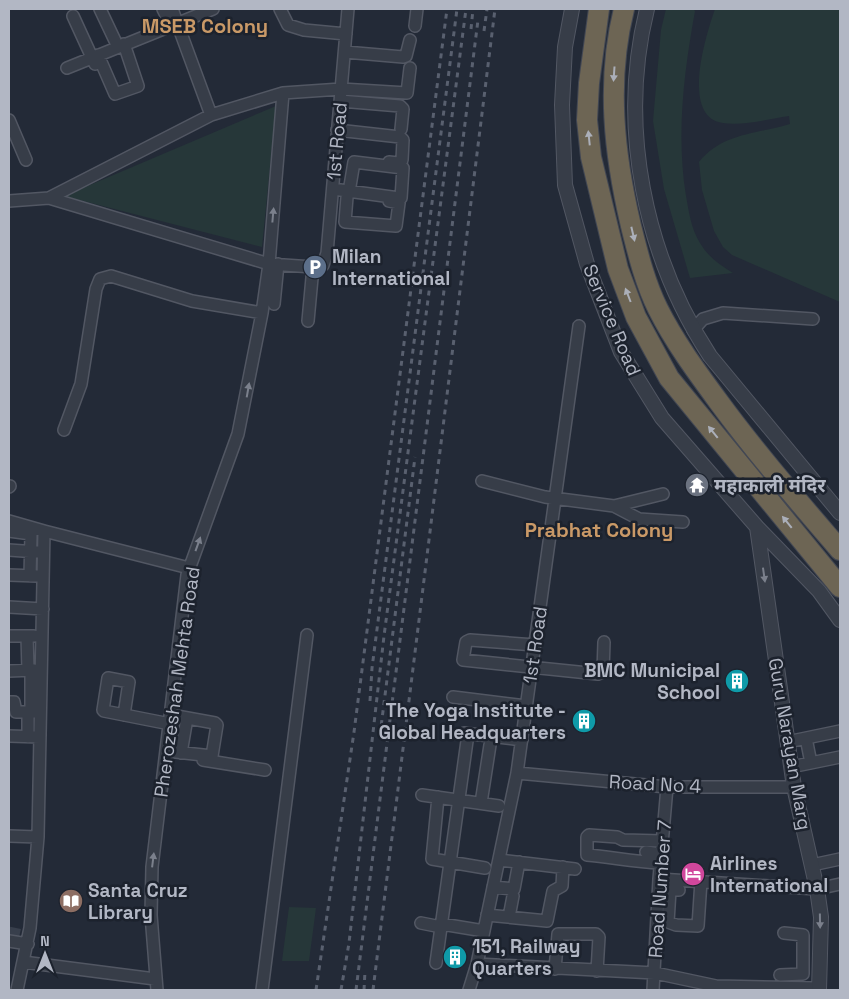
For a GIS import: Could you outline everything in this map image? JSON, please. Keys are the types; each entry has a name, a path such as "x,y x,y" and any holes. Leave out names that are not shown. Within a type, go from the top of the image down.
{"highway":[{"path":"599,9 588,83 587,120 591,157 618,269 636,317 669,378 840,587"},
{"path":"624,9 615,52 613,115 626,204 640,264 658,308 690,363 762,461 840,550"}],"street":[{"path":"73,16 97,57 115,94 138,86 102,9"},
{"path":"67,68 119,48 170,14 213,9"},
{"path":"280,9 288,25 296,29 346,34"},
{"name":"1st Road","path":"314,267 323,265 325,260 348,9"},
{"path":"415,26 417,9"},
{"name":"Service Road","path":"572,9 564,47 562,105 564,168 568,194 587,264 621,352 644,392 662,418 757,527 819,591 840,620"},
{"path":"648,9 638,58 634,112 637,158 662,260 693,330 730,381 840,513"},
{"path":"170,14 211,116"},
{"path":"88,34 109,98"},
{"path":"344,52 403,58 406,56 410,40"},
{"path":"49,198 211,116 283,93 341,89 407,92 410,68"},
{"path":"274,304 274,264 283,93"},
{"path":"340,101 400,106 403,108 401,129"},
{"path":"9,120 26,160"},
{"path":"335,156 398,163 402,160 403,140 400,137 338,130"},
{"path":"332,192 348,194 398,202 398,226 345,222 348,194 354,162 400,166 403,168 401,198 348,194"},
{"path":"9,201 49,198 274,264 314,267 308,321"},
{"name":"Pherozeshah Mehta Road","path":"156,984 151,915 152,867 189,568 238,434 262,313 274,264"},
{"path":"64,430 81,384 96,289 100,279 105,276 121,278 192,301 262,313"},
{"path":"693,330 703,320 723,313 812,319"},
{"name":"1st Road","path":"469,990 477,964 517,773 526,706 526,667 529,644 556,499 579,326"},
{"path":"482,481 556,499 614,506 639,519 683,522"},
{"path":"614,506 663,494"},
{"path":"9,521 44,532 189,568"},
{"name":"Guru Narayan Marg","path":"757,527 794,787 817,888 821,917 819,989"},
{"path":"9,531 32,534 30,576"},
{"path":"34,670 42,636 44,532"},
{"path":"9,550 44,552"},
{"path":"9,575 43,576"},
{"path":"9,607 43,609"},
{"path":"9,636 42,636"},
{"path":"17,990 23,962 38,837 40,737 35,714 34,670 27,636"},
{"path":"262,990 307,636"},
{"path":"529,644 470,640 466,642 463,659 464,662 598,674 603,672 604,642"},
{"path":"9,671 34,670"},
{"path":"453,698 526,706"},
{"path":"9,702 14,702 16,712 35,714"},
{"path":"9,715 35,714"},
{"path":"28,737 35,714"},
{"path":"124,715 171,719 187,718 217,724 213,755 209,757 167,753"},
{"path":"181,753 187,718"},
{"path":"787,742 840,730"},
{"path":"9,736 40,737"},
{"path":"436,963 466,737 522,740"},
{"path":"806,738 811,763"},
{"path":"481,804 490,745"},
{"path":"167,753 265,770"},
{"path":"791,767 840,757"},
{"name":"Road No 4","path":"517,773 667,787 794,787"},
{"name":"Road Number 7","path":"652,990 662,921 658,878 667,787"},
{"path":"422,795 499,806"},
{"path":"438,797 430,857 433,860 485,868"},
{"path":"9,836 38,837"},
{"path":"660,858 618,860 612,857 586,855 585,852 587,836 619,838 623,840 662,841"},
{"path":"618,860 619,838"},
{"path":"646,852 660,858"},
{"path":"812,865 840,859"},
{"path":"487,915 549,920 553,891 561,888 569,868 499,860"},
{"path":"493,887 514,889 519,862"},
{"path":"658,878 674,890 662,921 676,925 698,926 701,881"},
{"path":"658,878 817,888 840,884"},
{"path":"9,941 28,916 31,880 28,879"},
{"path":"509,917 513,896"},
{"path":"421,923 436,926 442,924 484,931"},
{"path":"780,987 780,972 802,975 803,935 784,933"},
{"path":"556,965 558,934 596,934 599,937 597,967"},
{"path":"803,959 820,959"},
{"path":"23,962 156,984"},
{"path":"477,964 597,967 654,972 716,986 819,989"}],"shaded area":[{"path":"666,9 693,9 695,11 685,80 682,126 683,173 694,232 703,248 711,257 733,273 690,278 664,189 653,121 661,30"},
{"path":"715,9 840,9 840,302 732,255 723,247 714,231 702,190 699,162 708,152 729,140 790,124 789,116 748,123 723,123 710,117 702,106 699,91 702,55"},
{"path":"276,106 262,247 64,196"},
{"path":"289,907 316,908 309,961 282,961"}],"tunnel":[{"path":"9,932 22,935"}],"railway":[{"path":"316,990 354,732 447,9"},
{"path":"370,701 372,668 457,9"},
{"path":"341,990 349,943 384,636 466,9"},
{"path":"471,29 473,9"},
{"path":"484,31 487,9"},
{"path":"373,990 495,9"},
{"path":"356,990 478,20"},
{"path":"380,735 415,457"},
{"path":"364,990 365,971"}],"place":[{"name":"Milan International","path":"315,267"},
{"name":"महाकाली मंदिर","path":"697,485"},
{"name":"BMC Municipal School","path":"737,681"},
{"name":"The Yoga Institute - Global Headquarters","path":"584,721"},
{"name":"Airlines International","path":"693,874"},
{"name":"Santa Cruz Library","path":"71,901"},
{"name":"151, Railway Quarters","path":"455,957"}],"district":[{"name":"MSEB Colony","path":"205,26"},
{"name":"Prabhat Colony","path":"599,530"}]}
